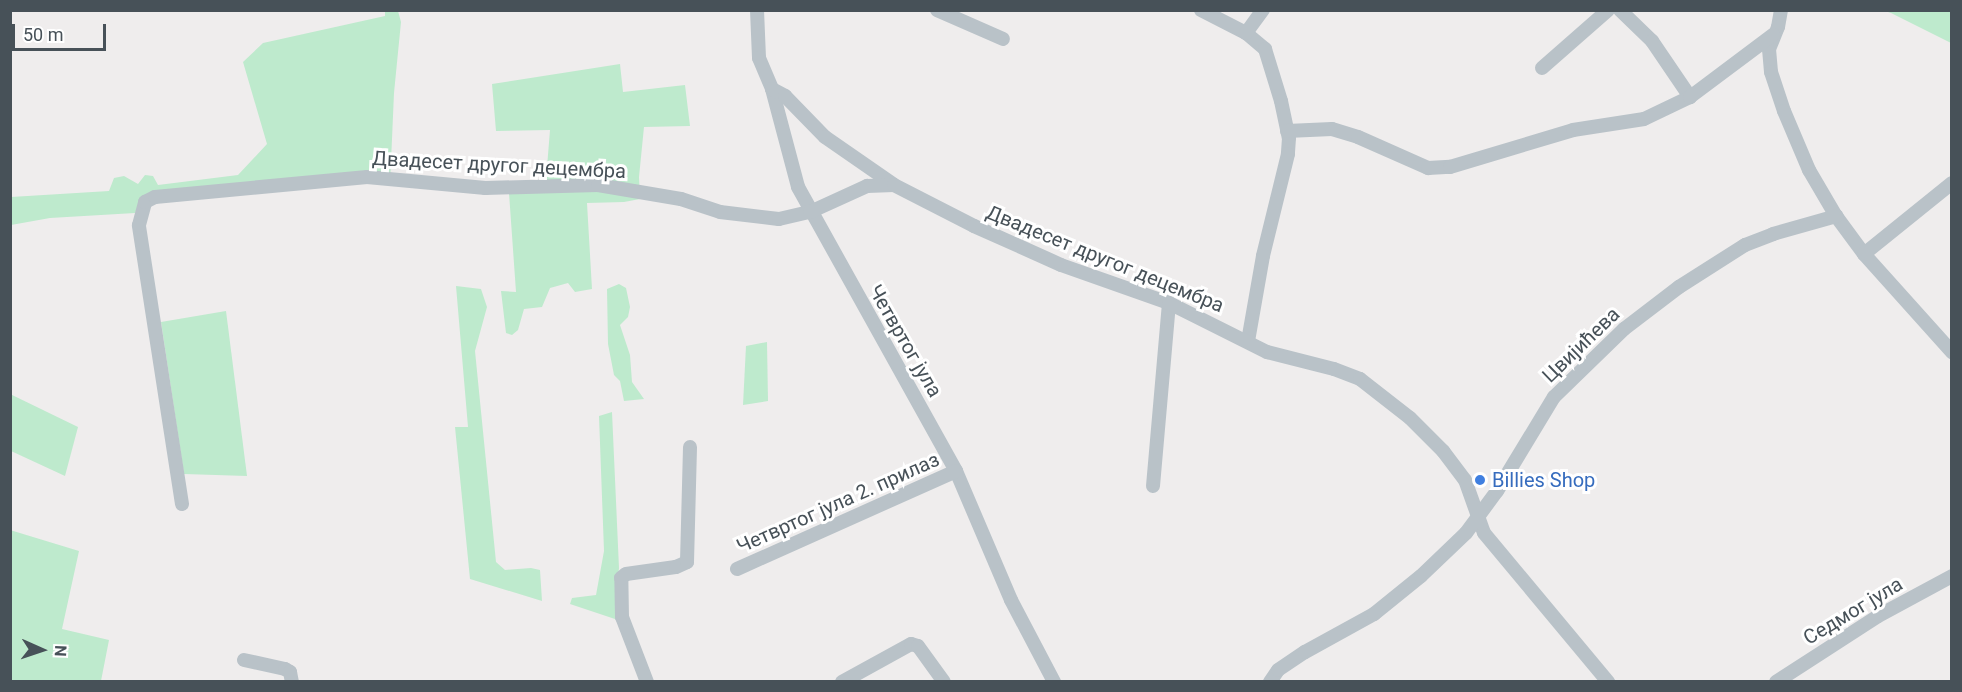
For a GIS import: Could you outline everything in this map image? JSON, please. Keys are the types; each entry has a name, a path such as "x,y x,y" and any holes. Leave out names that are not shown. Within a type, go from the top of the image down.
{"street":[{"name":"Четвртог јула","path":"757,10 759,58 772,89 789,162 810,212 956,471 1011,600 1054,681"},
{"path":"937,10 1003,39"},
{"path":"1201,10 1246,33 1264,49 1287,131 1288,153 1263,256 1248,341"},
{"path":"1246,33 1263,10"},
{"path":"1542,68 1608,10"},
{"path":"1620,10 1652,41 1689,98"},
{"path":"1287,131 1332,129 1347,133 1428,168 1443,168 1573,130 1644,119 1689,98 1773,35 1778,27 1781,10"},
{"path":"1773,35 1769,57 1779,98 1809,170 1836,216 1864,254 1952,352"},
{"path":"772,89 785,96 825,137 894,185"},
{"name":"Двадесет другог децембра","path":"182,504 139,225 146,202 155,197 368,177 485,188 598,185 681,199 720,212 758,218 794,218 867,186 894,185 1060,266 1169,303 1267,352 1335,369 1360,379 1387,398 1443,451 1464,480 1477,520 1484,533 1608,681"},
{"path":"1864,254 1952,183"},
{"name":"Цвијићева","path":"1270,681 1278,670 1305,652 1374,614 1421,576 1477,520 1554,397 1624,329 1679,287 1745,245 1773,234 1836,216"},
{"path":"1153,486 1169,303"},
{"path":"647,681 622,617 621,578 626,574 676,567 687,562 690,447"},
{"name":"Четвртог јула 2. прилаз","path":"737,569 956,471"},
{"name":"Седмог јула","path":"1776,681 1878,615 1952,576"},
{"path":"842,681 911,644 918,646 944,681"},
{"path":"244,660 285,669 290,672 292,681"}],"green space":[{"path":"385,11 398,11 401,22 394,93 390,185 367,181 142,200 135,213 50,218 11,225 11,197 109,191 114,178 124,176 138,184 145,175 153,176 158,185 238,175 267,144 243,62 263,43 385,16"},
{"path":"1885,11 1951,11 1951,43 1891,13"},
{"path":"620,64 623,92 685,85 690,126 644,127 639,177 640,199 587,203 592,289 575,292 568,283 550,288 542,307 524,309 518,330 512,335 506,333 501,291 516,292 509,193 545,192 550,130 496,131 492,84"},
{"path":"619,284 626,288 630,307 628,317 620,325 630,355 632,382 644,399 624,401 620,381 614,375 608,344 607,289"},
{"path":"456,286 481,289 487,307 475,351 496,562 505,570 531,568 540,570 542,601 470,579 455,427 468,427"},
{"path":"226,311 247,476 184,474 161,322"},
{"path":"767,342 768,401 743,405 746,346"},
{"path":"10,394 78,427 65,476 11,451"},
{"path":"612,412 619,568 616,595 618,620 570,604 572,598 596,595 604,551 599,416"},
{"path":"10,530 79,551 62,629 109,640 101,681 11,681"}],"place":[{"name":"Billies Shop","path":"1480,480"}]}
